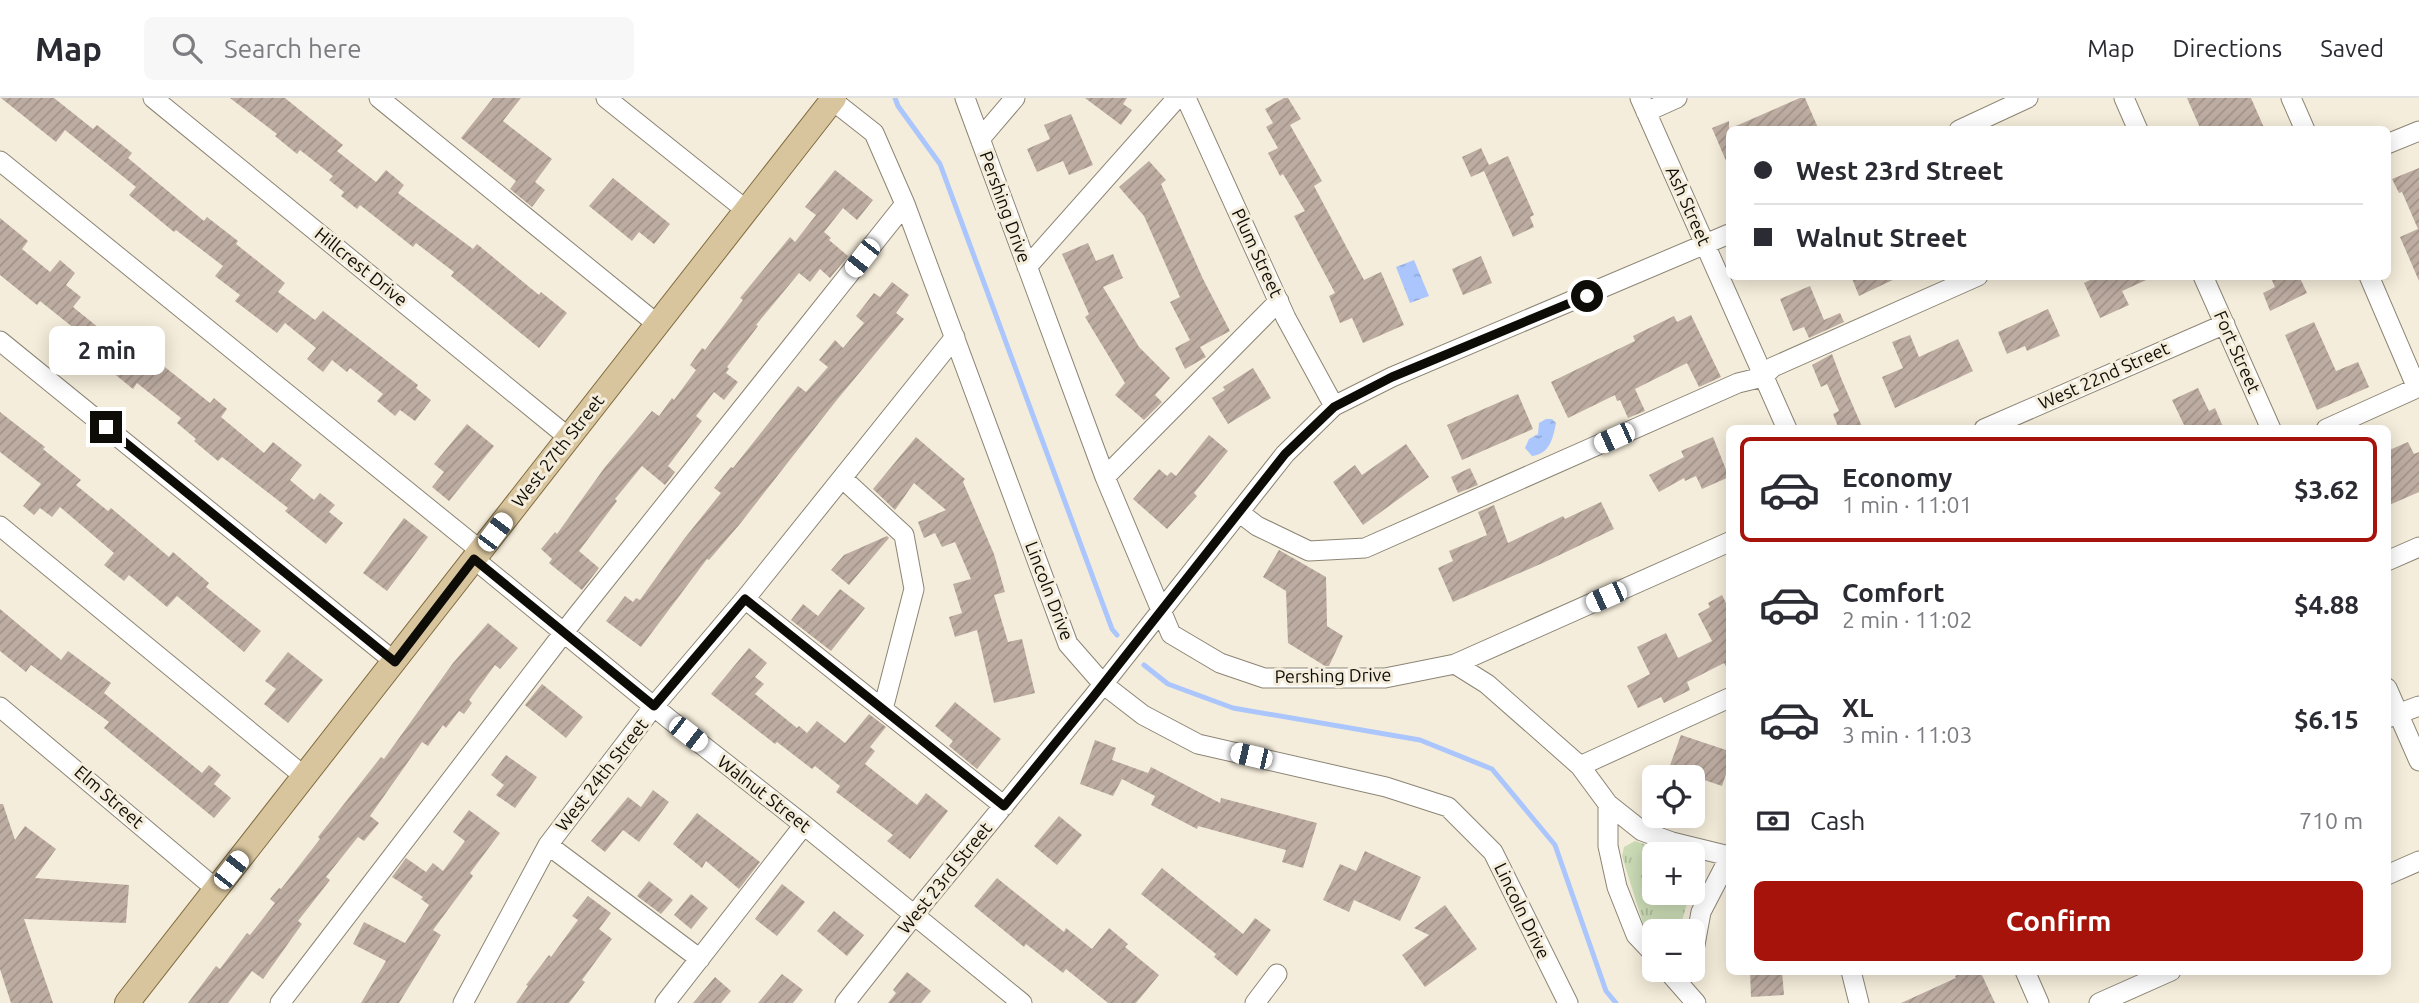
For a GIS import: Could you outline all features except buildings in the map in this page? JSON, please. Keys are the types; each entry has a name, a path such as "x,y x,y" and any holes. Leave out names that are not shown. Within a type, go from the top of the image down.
{"main road":[{"name":"West 27th Street","path":"128,1003 833,99"}],"street":[{"name":"Hillcrest Drive","path":"153,98 568,436"},
{"path":"379,98 657,324"},
{"path":"606,98 746,210"},
{"name":"Pershing Drive","path":"965,98 1105,477 1171,634 1220,663 1264,678 1385,678 1455,664"},
{"path":"980,139 1015,98"},
{"path":"1027,267 1177,98"},
{"name":"Plum Street","path":"1186,98 1279,301 1334,407"},
{"path":"1643,105 1677,98"},
{"path":"1968,126 2028,98"},
{"path":"2124,98 2136,126"},
{"path":"2291,98 2303,126"},
{"name":"Lincoln Drive","path":"833,99 874,133 905,204 1068,644 1103,684 1143,715 1198,744 1386,787 1448,807 1493,852 1568,1003"},
{"name":"Ash Street","path":"1643,105 1785,425"},
{"path":"2391,142 2419,131"},
{"name":"Walnut Street","path":"0,161 478,555 564,632 1022,1003"},
{"path":"280,1003 564,632 905,204"},
{"name":"West 23rd Street","path":"845,1003 1285,454 1334,407 1392,377 1726,235"},
{"path":"1240,513 1257,526 1309,551 1365,548 1738,383 1763,377 1773,367 1969,280"},
{"name":"Fort Street","path":"2205,280 2269,425"},
{"path":"2335,425 2418,387 2371,280"},
{"path":"1105,477 1279,301"},
{"name":"West 22nd Street","path":"1993,425 2225,324"},
{"name":"West 24th Street","path":"463,1003 548,845 654,706 745,599 955,337"},
{"path":"0,341 395,662"},
{"path":"842,478 904,535 914,589 883,709"},
{"path":"0,526 305,776"},
{"path":"1455,664 1726,543"},
{"path":"2391,559 2419,547"},
{"path":"745,599 1004,806"},
{"path":"1455,664 1487,684 1580,766 1608,804 1642,831 1726,856"},
{"path":"1580,766 1726,699"},
{"path":"2419,706 2393,716 2419,761"},
{"name":"Elm Street","path":"0,707 216,889"},
{"path":"1608,804 1608,845 1617,887 1636,935 1642,941"},
{"path":"665,1003 804,825"},
{"path":"548,845 700,959"},
{"path":"2391,873 2419,860"},
{"path":"1700,919 1726,863"},
{"path":"1255,1003 1277,974"},
{"path":"1852,975 1859,1003"},
{"path":"2027,975 2039,1003"},
{"path":"2099,1003 2162,975"},
{"path":"1678,982 1692,997"}],"green space":[{"path":"1635,841 1642,843 1642,905 1687,905 1682,919 1642,920 1622,856 1624,847"}],"water":[{"path":"1414,260 1429,296 1410,303 1396,267"},
{"path":"1552,419 1556,423 1552,440 1547,449 1532,456 1525,448 1529,439 1538,434 1539,423"}],"waterway":[{"path":"895,98 940,164 1112,629 1117,635"},
{"path":"1144,665 1168,684 1233,708 1420,740 1492,769 1555,845 1606,991 1616,1003"}],"route":[{"path":"106,427 395,662 474,559 654,706 745,599 1004,806 1285,454 1334,407 1392,377 1587,296"}]}
